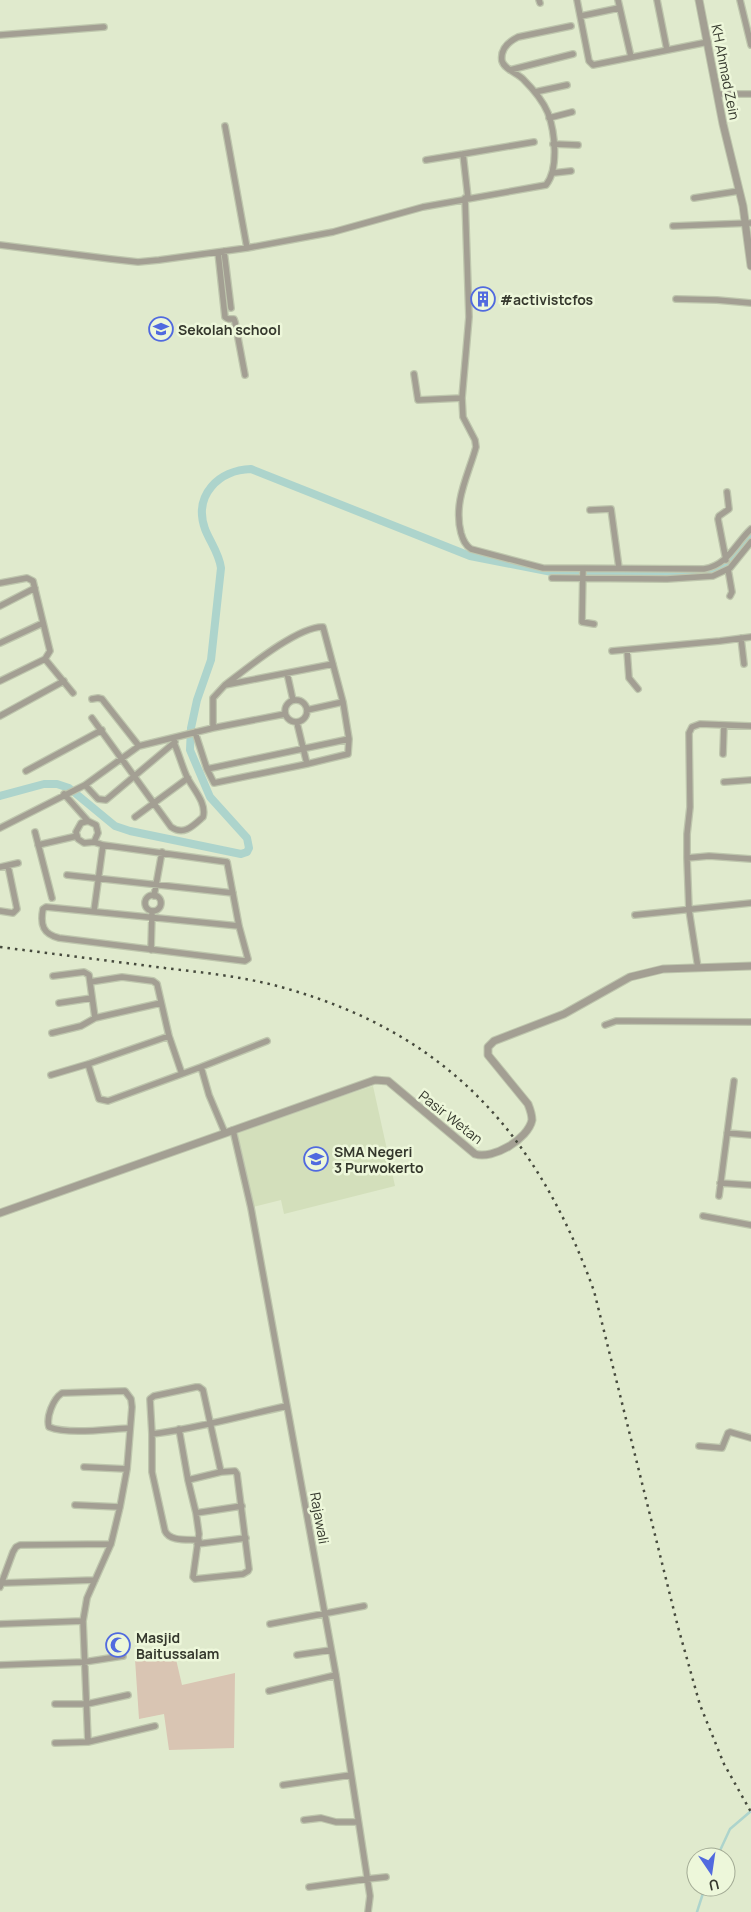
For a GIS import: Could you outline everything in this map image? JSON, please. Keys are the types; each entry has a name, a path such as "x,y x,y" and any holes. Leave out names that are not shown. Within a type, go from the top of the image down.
{"street":[{"path":"578,0 591,63 596,65 708,42"},
{"path":"618,0 630,58"},
{"path":"657,0 667,50"},
{"name":"KH Ahmad Zein","path":"699,0 739,191 748,223 751,266"},
{"path":"740,0 751,45"},
{"path":"581,16 619,8"},
{"path":"0,245 138,262 248,248 348,229 394,214 466,198 538,187 546,184 552,178 553,173 553,144 549,118 535,92 522,78 502,62 502,53 510,41 518,37 570,26"},
{"path":"0,35 104,27"},
{"path":"510,70 573,54"},
{"path":"535,92 567,85"},
{"path":"718,94 751,94"},
{"path":"549,118 572,112"},
{"path":"225,126 248,248"},
{"path":"426,160 534,142"},
{"path":"553,144 578,145"},
{"path":"463,154 470,317 462,398 463,417 475,440 476,447 460,494 459,527 465,544 471,549 543,568 704,570 726,560 751,529"},
{"path":"553,173 571,171"},
{"path":"694,198 739,191"},
{"path":"673,226 748,223"},
{"path":"221,251 231,308"},
{"path":"221,251 225,317 234,320 245,375"},
{"path":"676,299 751,303"},
{"path":"414,374 418,400 462,398"},
{"path":"726,560 718,519 719,516 729,509 727,492"},
{"path":"590,510 611,509 619,568"},
{"path":"552,578 667,579 707,577 728,569 751,542"},
{"path":"583,569 582,622 594,624"},
{"path":"728,569 732,592 730,596"},
{"path":"0,583 27,578 33,581 50,651 45,658 0,681"},
{"path":"0,606 35,588"},
{"path":"0,643 43,623"},
{"path":"193,732 214,784 346,755 349,739 343,702 325,629 321,627 298,635 256,661 225,685 213,698 213,728"},
{"path":"612,652 751,636"},
{"path":"741,638 744,664"},
{"path":"627,650 629,678 638,689"},
{"path":"45,658 73,693"},
{"path":"225,685 333,664"},
{"path":"287,673 292,700"},
{"path":"0,716 64,681"},
{"path":"92,699 102,699 139,746"},
{"path":"297,723 288,720 284,714 285,706 292,700 302,701 308,710"},
{"path":"308,710 343,702"},
{"path":"297,723 305,718 308,710"},
{"path":"0,828 75,790 139,746 193,732 284,714"},
{"path":"92,718 171,827 177,831 184,831 203,818 204,813 202,804 188,778 174,743"},
{"path":"297,723 307,764"},
{"path":"698,968 689,910 687,858 690,807 689,733 692,727 700,724 751,726"},
{"path":"723,754 724,725"},
{"path":"26,771 102,730"},
{"path":"85,784 98,798 103,801 106,800 182,735"},
{"path":"207,769 349,739"},
{"path":"135,817 188,778"},
{"path":"724,782 751,780"},
{"path":"66,793 88,821 92,822 98,829 94,842"},
{"path":"77,836 78,826 88,821"},
{"path":"35,832 52,898"},
{"path":"77,836 84,843 94,842 103,845 228,862 247,961 60,938 48,934 42,925 43,909 46,907 152,914 239,926"},
{"path":"38,845 77,836"},
{"path":"94,911 103,845"},
{"path":"154,896 162,852"},
{"path":"687,858 709,856 751,859"},
{"path":"0,867 18,863"},
{"path":"0,912 13,913 16,909 8,866"},
{"path":"67,875 233,894"},
{"path":"151,950 152,914 147,908 146,902 148,897 154,896 159,898 161,904 152,914"},
{"path":"635,915 751,903"},
{"name":"Pasir Wetan","path":"0,1213 379,1080 388,1082 475,1154 481,1156 493,1155 510,1145 525,1132 532,1121 532,1113 528,1104 491,1060 487,1048 491,1044 498,1039 564,1014 630,977 664,969 751,966"},
{"path":"53,976 84,972 89,975 95,1018"},
{"path":"90,982 122,977 154,981 182,1074"},
{"path":"59,1003 92,998"},
{"path":"52,1033 81,1026 95,1018 161,1003"},
{"path":"605,1025 616,1021 751,1022"},
{"path":"51,1075 169,1036"},
{"path":"88,1064 98,1099 108,1101 267,1041"},
{"path":"201,1066 209,1095 225,1133"},
{"path":"718,1196 734,1081"},
{"name":"Rajawali","path":"233,1130 251,1208 336,1675 370,1896 368,1912"},
{"path":"727,1134 751,1135"},
{"path":"720,1183 751,1185"},
{"path":"703,1216 751,1225"},
{"path":"221,1472 205,1394 201,1388 196,1387 152,1398 150,1413 152,1472 167,1535 172,1538 198,1542 246,1538"},
{"path":"88,1742 88,1704 83,1620 87,1598 111,1544 120,1507 126,1469 130,1428 132,1407 125,1391 62,1393 57,1396 48,1420 49,1427 56,1429 130,1428"},
{"path":"152,1434 287,1406"},
{"path":"179,1429 188,1480 196,1512 198,1542 194,1578 246,1572 249,1568 237,1472 221,1472 188,1480"},
{"path":"699,1446 722,1448 728,1432 751,1438"},
{"path":"84,1467 126,1469"},
{"path":"76,1505 120,1507"},
{"path":"196,1512 242,1506"},
{"path":"95,1580 1,1585 13,1552 20,1545 111,1544"},
{"path":"270,1624 364,1606"},
{"path":"0,1624 83,1620"},
{"path":"297,1655 331,1650"},
{"path":"0,1666 84,1662 123,1656"},
{"path":"269,1691 336,1675"},
{"path":"55,1704 88,1704 128,1695"},
{"path":"55,1743 88,1742 155,1726"},
{"path":"283,1786 351,1775"},
{"path":"304,1820 321,1818 336,1822 358,1822"},
{"path":"309,1887 386,1877"}],"shaded area":[{"name":"SMA Negeri 3 Purwokerto","path":"373,1086 395,1186 284,1214 281,1200 253,1207 237,1131"},
{"path":"175,1655 182,1685 235,1673 234,1748 169,1750 164,1714 139,1719 135,1659"}],"waterway":[{"path":"0,796 44,784 57,784 69,788 115,826 130,831 241,854 247,852 249,848 247,838 210,797 190,750 191,728 197,700 211,660 221,568 205,529 202,517 203,505 206,495 219,479 239,470 251,469 470,556 552,572 710,573 723,568 751,536"},
{"path":"722,1847 730,1829 751,1811"},
{"path":"697,1912 702,1897"}],"railway":[{"path":"0,947 258,981 288,989 345,1009 396,1034 441,1064 480,1099 515,1139 545,1185 571,1235 594,1291 678,1627 700,1705 724,1764 751,1812"}],"place":[{"name":"#activistcfos","path":"483,299"},
{"name":"Sekolah school","path":"161,329"},
{"name":"SMA Negeri 3 Purwokerto","path":"316,1159"},
{"name":"Masjid Baitussalam","path":"118,1645"}]}
